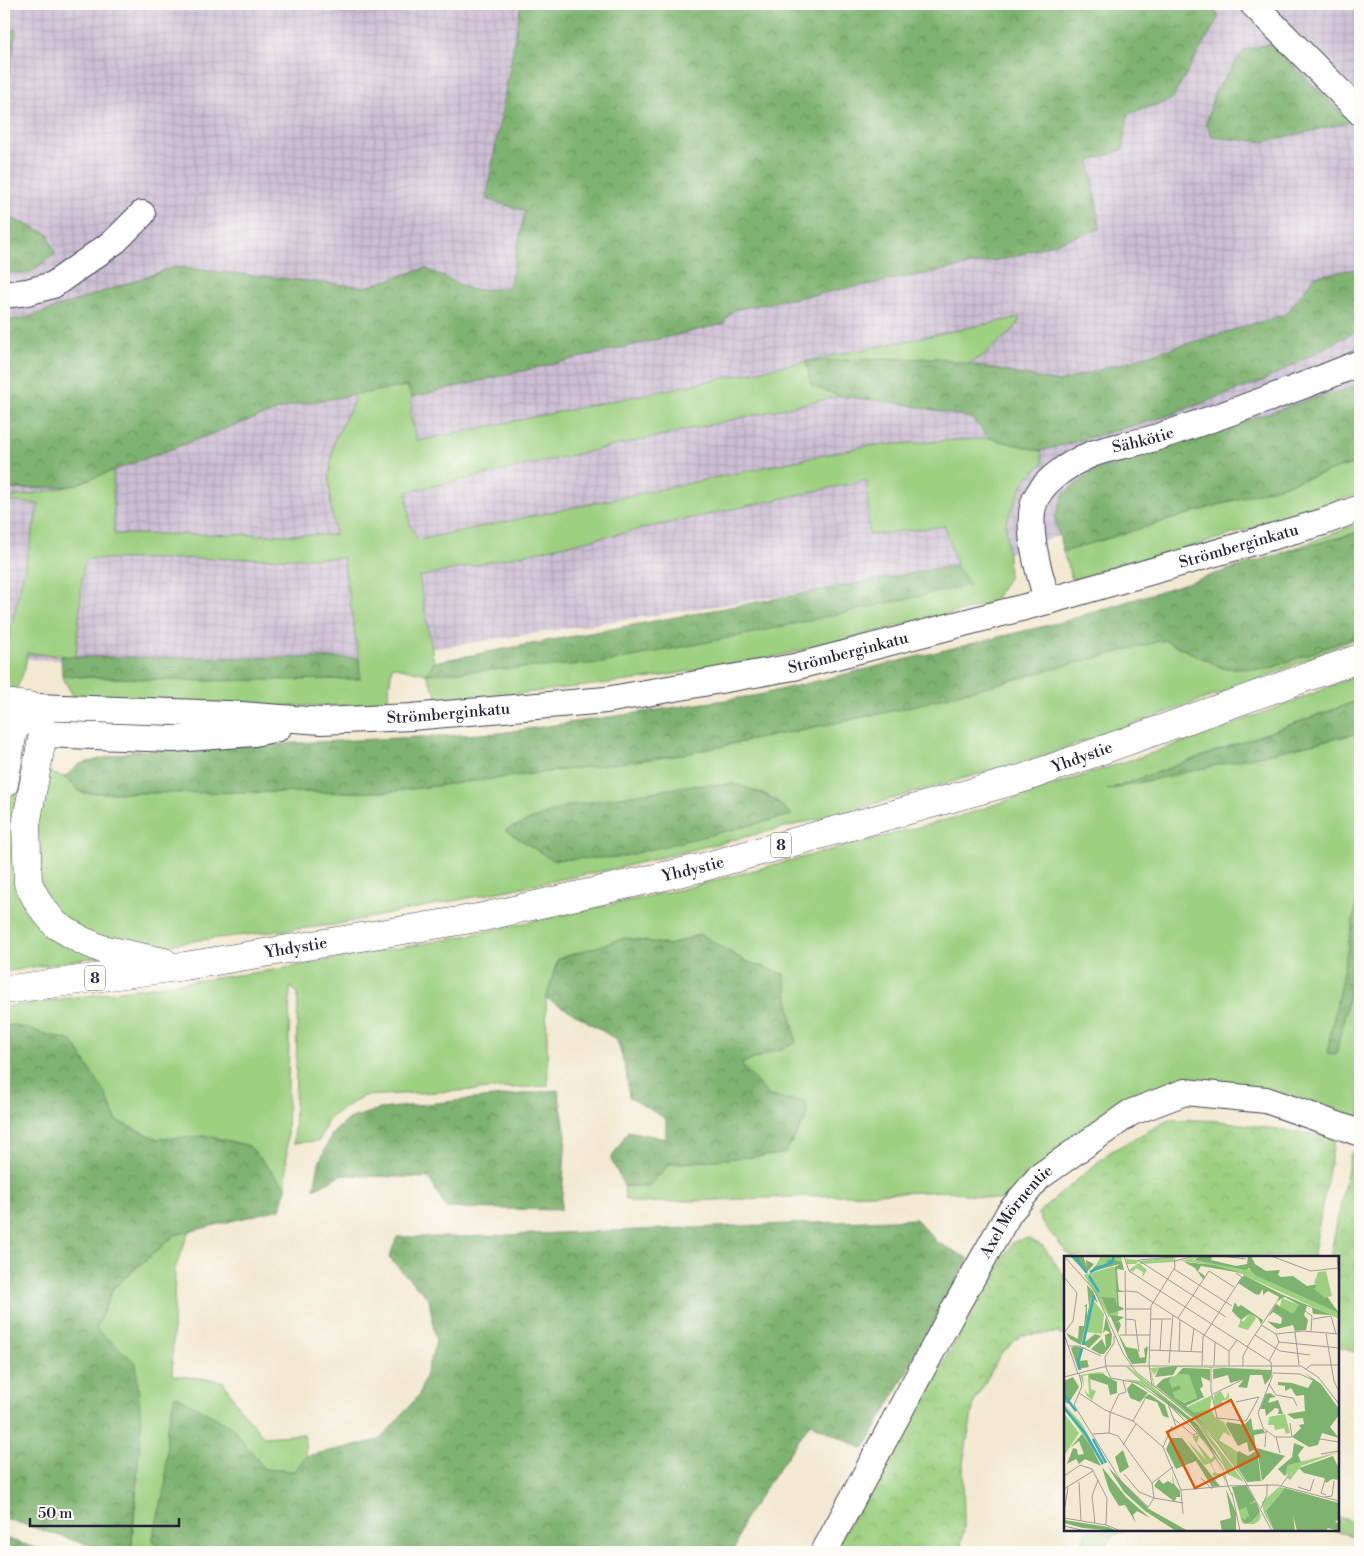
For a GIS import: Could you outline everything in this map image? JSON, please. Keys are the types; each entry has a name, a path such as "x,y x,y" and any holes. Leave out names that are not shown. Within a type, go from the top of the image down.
{"main road":[{"name":"Yhdystie","path":"4,990 185,966 483,917 700,868 1024,778 1360,658"},
{"name":"Strömberginkatu","path":"4,704 35,708"},
{"path":"4,784 8,729 35,708 43,734 26,825 28,883 39,904 56,925 81,940 102,949 185,966"},
{"name":"Strömberginkatu","path":"8,729 43,734"}],"street":[{"path":"1253,4 1360,112"},
{"path":"4,295 27,292 53,285 115,241 142,214"},
{"name":"Sähkötie","path":"1048,601 1039,574 1031,520 1036,498 1054,475 1091,454 1156,438 1288,392 1360,363"},
{"name":"Strömberginkatu","path":"43,734 174,738 254,732 321,721 411,717 606,700 794,667 1048,601 1323,522 1360,508"},
{"name":"Strömberginkatu","path":"35,708 228,714 321,721"},
{"name":"Axel Mörnentie","path":"824,1552 1009,1213 1039,1177 1130,1113 1186,1092 1266,1100 1360,1133"}],"shaded area":[{"path":"4,4 1360,4 1360,433 965,568 297,669 4,658"}],"green space":[{"path":"521,4 1211,4 1219,17 1171,100 1128,114 1123,150 1090,161 1100,229 1008,258 733,310 723,324 412,397 407,386 294,405 72,486 4,490 4,321 26,318 174,267 366,287 425,268 472,290 509,288 525,211 486,199"},
{"path":"4,27 16,30 4,108"},
{"path":"1270,44 1351,122 1263,142 1213,137 1206,124 1214,93 1244,50"},
{"path":"4,215 48,234 55,254 30,273 4,273"},
{"path":"1360,268 1360,329 1263,381 1161,418 1041,451 989,438 971,418 905,404 839,396 811,385 806,361 939,358 1059,382 1286,314 1315,276"},
{"path":"1021,317 1014,329 984,355 968,364 939,358 807,361"},
{"path":"806,361 811,385 839,396 407,492 410,525 418,540 866,446 989,438 1041,451 1043,463 1025,480 1006,522 1009,576 996,598 982,606 778,656 645,679 456,701 439,700 426,674 392,666 387,705 288,706 77,703 62,676 198,681 360,678 359,658 343,558 88,559 83,567 76,657 27,653 25,668 17,688 4,693 4,650 6,650 39,504 4,501 4,499 72,486 113,469 114,534 335,535 329,477 334,441 353,403 354,393 407,386 412,397 411,417 417,441","holes":["867,480 869,535 945,526 956,565 970,585 427,674 434,662 419,577"]},
{"path":"1360,385 1360,462 1063,552 1055,519 1063,495 1093,471 1314,398"},
{"path":"1360,462 1360,493 1303,513 1073,582 1063,552"},
{"path":"1360,523 1360,532 1282,553"},
{"path":"1360,532 1360,635 1268,669 1223,668 1164,640 897,710 674,756 387,792 82,793 64,777 80,764 132,751 500,733 759,695 1065,621 1282,553"},
{"path":"956,565 970,585 753,633 602,663 426,674 434,662"},
{"path":"1360,635 1360,637 1256,681 1042,756 839,814 618,868 333,925 200,940 4,972 4,760 64,777 82,793 387,792 674,756 897,710 1164,640 1223,668 1268,669","holes":["733,784 763,793 779,802 686,786"]},
{"path":"61,656 359,658 360,679 198,681 62,676"},
{"path":"1360,674 1360,700 1113,788 1360,733 1360,886 1327,1053 1336,1054 1360,943 1360,1121 1181,1087 1015,1196 998,1200 949,1191 638,1203 625,1199 624,1186 649,1187 669,1164 784,1154 807,1117 806,1103 769,1096 740,1064 784,974 745,961 700,934 669,945 625,938 558,959 546,998 548,1086 363,1096 329,1118 319,1141 294,1143 298,993 290,987 286,1188 249,1146 208,1136 157,1139 117,1121 105,1093 14,1025 4,1026 4,1007 274,970 455,938 682,889 957,817 1155,752 1290,703"},
{"path":"1360,700 1360,733 1107,790"},
{"path":"733,784 765,795 792,815 620,857 552,860 505,830 567,806 686,786"},
{"path":"1360,886 1360,943 1336,1054 1327,1053"},
{"path":"700,934 745,961 784,974 796,1043 741,1064 769,1096 806,1102 807,1117 784,1154 669,1164 649,1187 624,1186 611,1159 628,1131 666,1139 666,1119 629,1097 626,1070 617,1040 546,998 558,959 625,938 669,945"},
{"path":"14,1025 72,1041 105,1093 117,1121 157,1139 208,1136 249,1146 286,1188 280,1209 175,1235 113,1288 96,1329 136,1363 141,1424 131,1552 110,1552 4,1518 4,1026"},
{"path":"558,1090 566,1135 561,1210 446,1208 429,1178 341,1175 314,1189 319,1163 332,1134 348,1119 380,1109"},
{"path":"1170,1119 1219,1121 1335,1137 1313,1256 1069,1256 1041,1221 1038,1213 1110,1152"},
{"path":"1360,1144 1360,1354 1339,1347 1339,1256 1330,1256 1351,1153"},
{"path":"916,1219 938,1243 969,1259 864,1449 810,1423 743,1521 734,1552 158,1552 153,1539 166,1482 167,1428 175,1395 232,1427 264,1469 295,1471 306,1456 380,1440 419,1395 436,1342 429,1299 389,1258 397,1237 458,1237"},
{"path":"189,1231 175,1269 172,1375 223,1381 238,1406 264,1437 304,1434 306,1456 296,1471 264,1469 232,1427 167,1428 166,1482 153,1538 158,1552 131,1552 138,1478 96,1329 113,1288 175,1235"},
{"path":"1027,1238 1043,1246 1064,1276 1064,1336 1056,1333 1021,1335 1000,1355 974,1403 963,1463 964,1527 960,1552 833,1552 1013,1242"},
{"path":"1339,1517 1360,1527 1360,1538 1336,1531 1339,1531"},
{"path":"1086,1531 1124,1531 1112,1537 1103,1552 1080,1552"},
{"path":"4,1538 49,1552 4,1552"}]}
